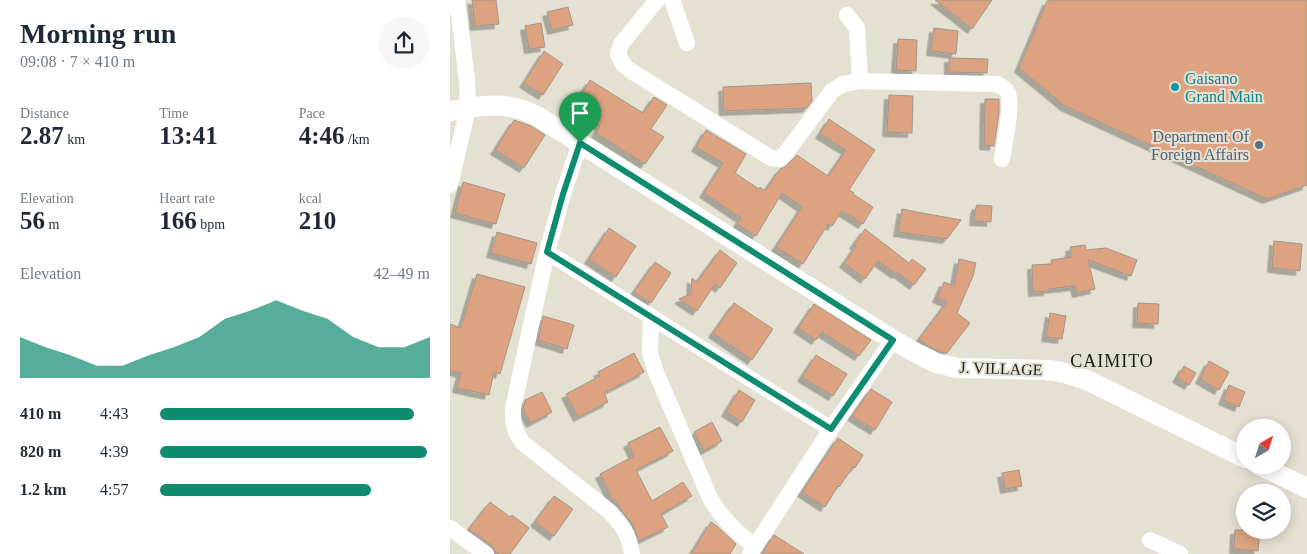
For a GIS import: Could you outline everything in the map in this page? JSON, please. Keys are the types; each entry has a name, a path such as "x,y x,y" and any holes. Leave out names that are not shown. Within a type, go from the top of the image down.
{"street":[{"path":"450,186 459,110 467,80 457,0"},
{"path":"657,0 621,44 618,54 623,64 631,71 770,158 778,159 785,154 832,91 843,84 860,81 997,84 1002,86 1008,93 1009,100 1008,122 1002,159"},
{"path":"672,0 687,43"},
{"path":"847,15 858,28 860,81"},
{"name":"J. VILLAGE","path":"459,110 509,106 537,116 893,340 936,363 957,368 1050,370 1075,375 1236,454"},
{"path":"580,143 547,252 513,408 513,427 523,443 609,511 620,523 630,540 632,554"},
{"path":"547,252 831,429"},
{"path":"651,316 650,353 655,370 710,498 717,511 752,550 831,429 893,340"},
{"path":"1278,474 1307,488"},
{"path":"450,528 486,554"},
{"path":"1150,540 1180,554"}],"building":[{"path":"472,0 496,0 499,24 475,26"},
{"path":"935,0 992,0 972,29"},
{"name":"Gaisano Grand Main","path":"1307,0 1307,185 1267,199 1065,106 1019,68 1047,1"},
{"path":"568,7 573,25 552,30 547,12"},
{"path":"541,23 545,47 529,49 525,26"},
{"path":"934,28 958,31 956,54 931,51"},
{"path":"898,39 917,40 916,71 896,70"},
{"path":"544,51 563,64 543,95 524,83"},
{"path":"949,58 988,59 987,73 949,72"},
{"path":"590,80 643,113 654,97 667,105 651,129 664,137 645,164 596,133 600,126 573,107"},
{"path":"811,83 812,101 807,108 724,111 723,87"},
{"path":"889,95 913,96 912,133 887,132"},
{"path":"985,99 999,99 994,146 984,145"},
{"path":"829,119 875,150 849,190 873,207 863,224 842,211 832,226 828,224 803,264 776,247 802,207 782,193 756,236 737,224 741,218 704,193 723,163 696,147 706,130 746,154 735,173 765,191 780,169 785,167 797,155 828,176 846,150 820,134"},
{"path":"514,120 531,126 545,135 524,168 495,150"},
{"path":"463,182 505,194 496,224 455,213"},
{"path":"977,205 992,206 991,222 974,221"},
{"path":"902,209 961,220 947,239 898,232"},
{"path":"609,228 636,246 616,277 589,259"},
{"path":"865,229 909,263 912,259 926,269 914,285 878,261 865,279 844,263"},
{"path":"497,232 537,243 531,264 491,253"},
{"path":"1274,241 1302,244 1300,271 1272,268"},
{"path":"1085,245 1086,250 1106,248 1137,260 1131,276 1088,260 1095,289 1077,293 1075,286 1033,292 1032,265 1052,264 1051,260 1072,257 1072,254 1068,252 1071,252 1070,247"},
{"path":"720,250 737,263 720,288 715,284 697,311 679,299 691,294 692,278 697,282"},
{"path":"959,259 976,263 973,276 957,313 970,323 947,353 940,352 919,339 947,302 937,298 944,282 954,286"},
{"path":"655,262 671,273 651,303 634,292"},
{"path":"477,274 525,287 500,374 494,372 489,395 457,388 461,373 450,370 450,324 461,328"},
{"path":"734,303 773,329 752,360 713,333"},
{"path":"1138,303 1159,304 1158,324 1137,323"},
{"path":"814,304 871,340 859,356 822,332 816,340 798,328"},
{"path":"1050,313 1066,316 1062,339 1046,337"},
{"path":"543,316 574,325 567,349 538,340"},
{"path":"634,353 644,372 604,393 608,402 578,417 566,394 600,376 598,372"},
{"path":"816,355 847,374 833,396 802,377"},
{"path":"1209,361 1229,372 1219,390 1200,379"},
{"path":"1184,366 1196,373 1189,385 1177,378"},
{"path":"1229,385 1245,392 1239,407 1223,400"},
{"path":"871,389 892,402 875,430 852,416"},
{"path":"739,390 755,400 742,422 726,412"},
{"path":"542,392 552,412 531,423 523,409 525,400"},
{"path":"712,422 722,441 704,451 694,432"},
{"path":"660,427 673,451 636,470 652,501 683,482 692,496 661,514 668,527 639,541 633,525 615,499 613,500 600,474 634,456 628,443"},
{"path":"838,438 863,455 855,468 853,467 838,486 825,507 802,492"},
{"path":"1019,470 1022,486 1005,489 1002,473"},
{"path":"554,496 573,509 554,536 535,522"},
{"path":"490,502 529,528 510,554 495,552 492,546 469,529"},
{"path":"711,522 736,544 730,554 691,554"},
{"path":"1235,530 1236,539 1259,539 1258,551 1234,549"},
{"path":"774,535 804,554 762,554"}],"place":[{"name":"Gaisano Grand Main","path":"1175,87"},
{"name":"Department Of Foreign Affairs","path":"1259,145"}],"district":[{"name":"CAIMITO","path":"1112,361"}],"route":[{"path":"580,143 893,340 831,429 547,252 580,143"}]}
